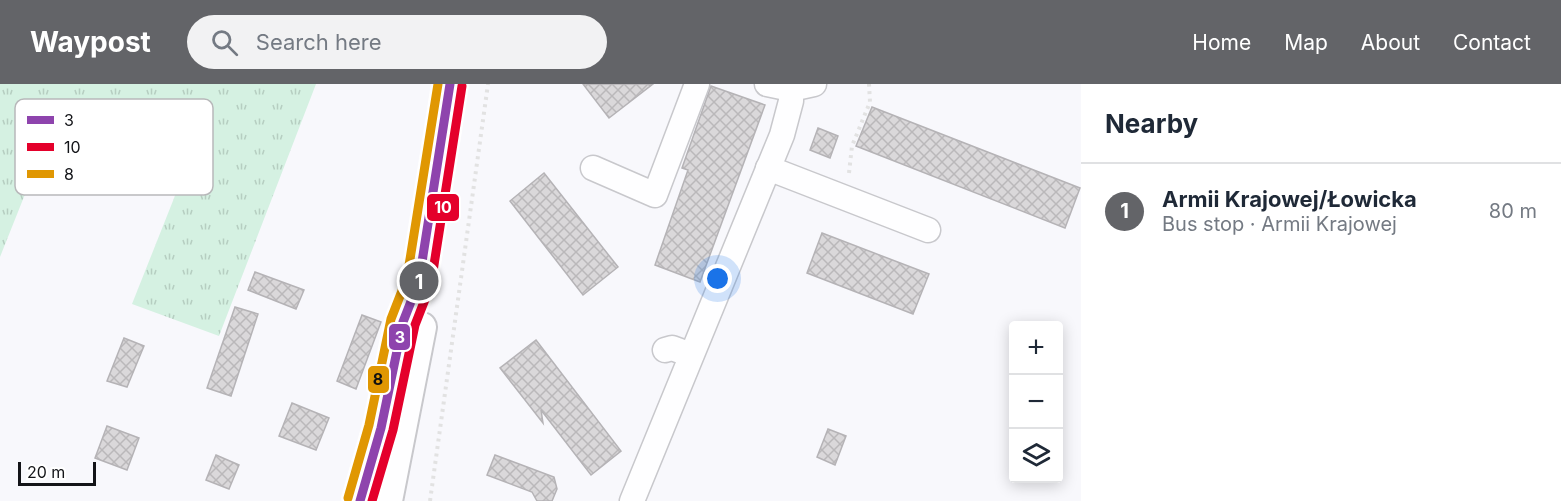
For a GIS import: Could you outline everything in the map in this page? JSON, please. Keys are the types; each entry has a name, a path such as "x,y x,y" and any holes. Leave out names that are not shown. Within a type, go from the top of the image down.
{"street":[{"path":"360,501 381,428 404,322 419,281 450,84"},
{"path":"593,168 655,195 697,84"},
{"path":"767,84 802,87"},
{"path":"632,501 768,168 787,119 791,101 802,87"},
{"path":"768,168 928,230"},
{"path":"388,501 424,318 419,281"},
{"path":"665,350 672,348 691,355"}],"path":[{"path":"430,501 488,84"},
{"path":"841,197 849,173 852,146 870,102 869,84"}],"green space":[{"path":"0,84 316,84 219,336 132,304 175,195 213,195 213,99 15,99 15,195 25,195 0,257"}],"building":[{"path":"583,84 653,84 609,118"},
{"path":"711,86 765,105 700,282 655,265 688,170 682,168"},
{"path":"872,107 1080,188 1065,228 856,146"},
{"path":"818,128 838,136 830,158 810,150"},
{"path":"544,173 618,267 583,295 510,201"},
{"path":"822,233 929,274 913,314 807,273"},
{"path":"255,272 304,290 296,309 248,290"},
{"path":"235,307 258,314 231,396 207,388"},
{"path":"362,315 381,322 356,389 337,381"},
{"path":"124,338 144,346 127,387 107,381"},
{"path":"536,340 621,451 591,475 541,410 543,423 500,368"},
{"path":"292,403 329,418 316,450 279,436"},
{"path":"107,426 139,438 127,470 95,458"},
{"path":"828,429 846,436 835,465 817,457"},
{"path":"216,455 239,465 229,489 206,480"},
{"path":"495,455 554,477 557,489 552,501 537,501 532,492 487,475"}],"transit line":[{"name":"8","path":"348,498 369,425 391,319 407,278 438,84"},
{"name":"3","path":"360,501 381,428 403,322 419,281 450,84"},
{"name":"10","path":"372,501 393,430 415,325 431,284 462,86"}],"place":[{"name":"Armii Krajowej/Łowicka","path":"419,281"}]}
